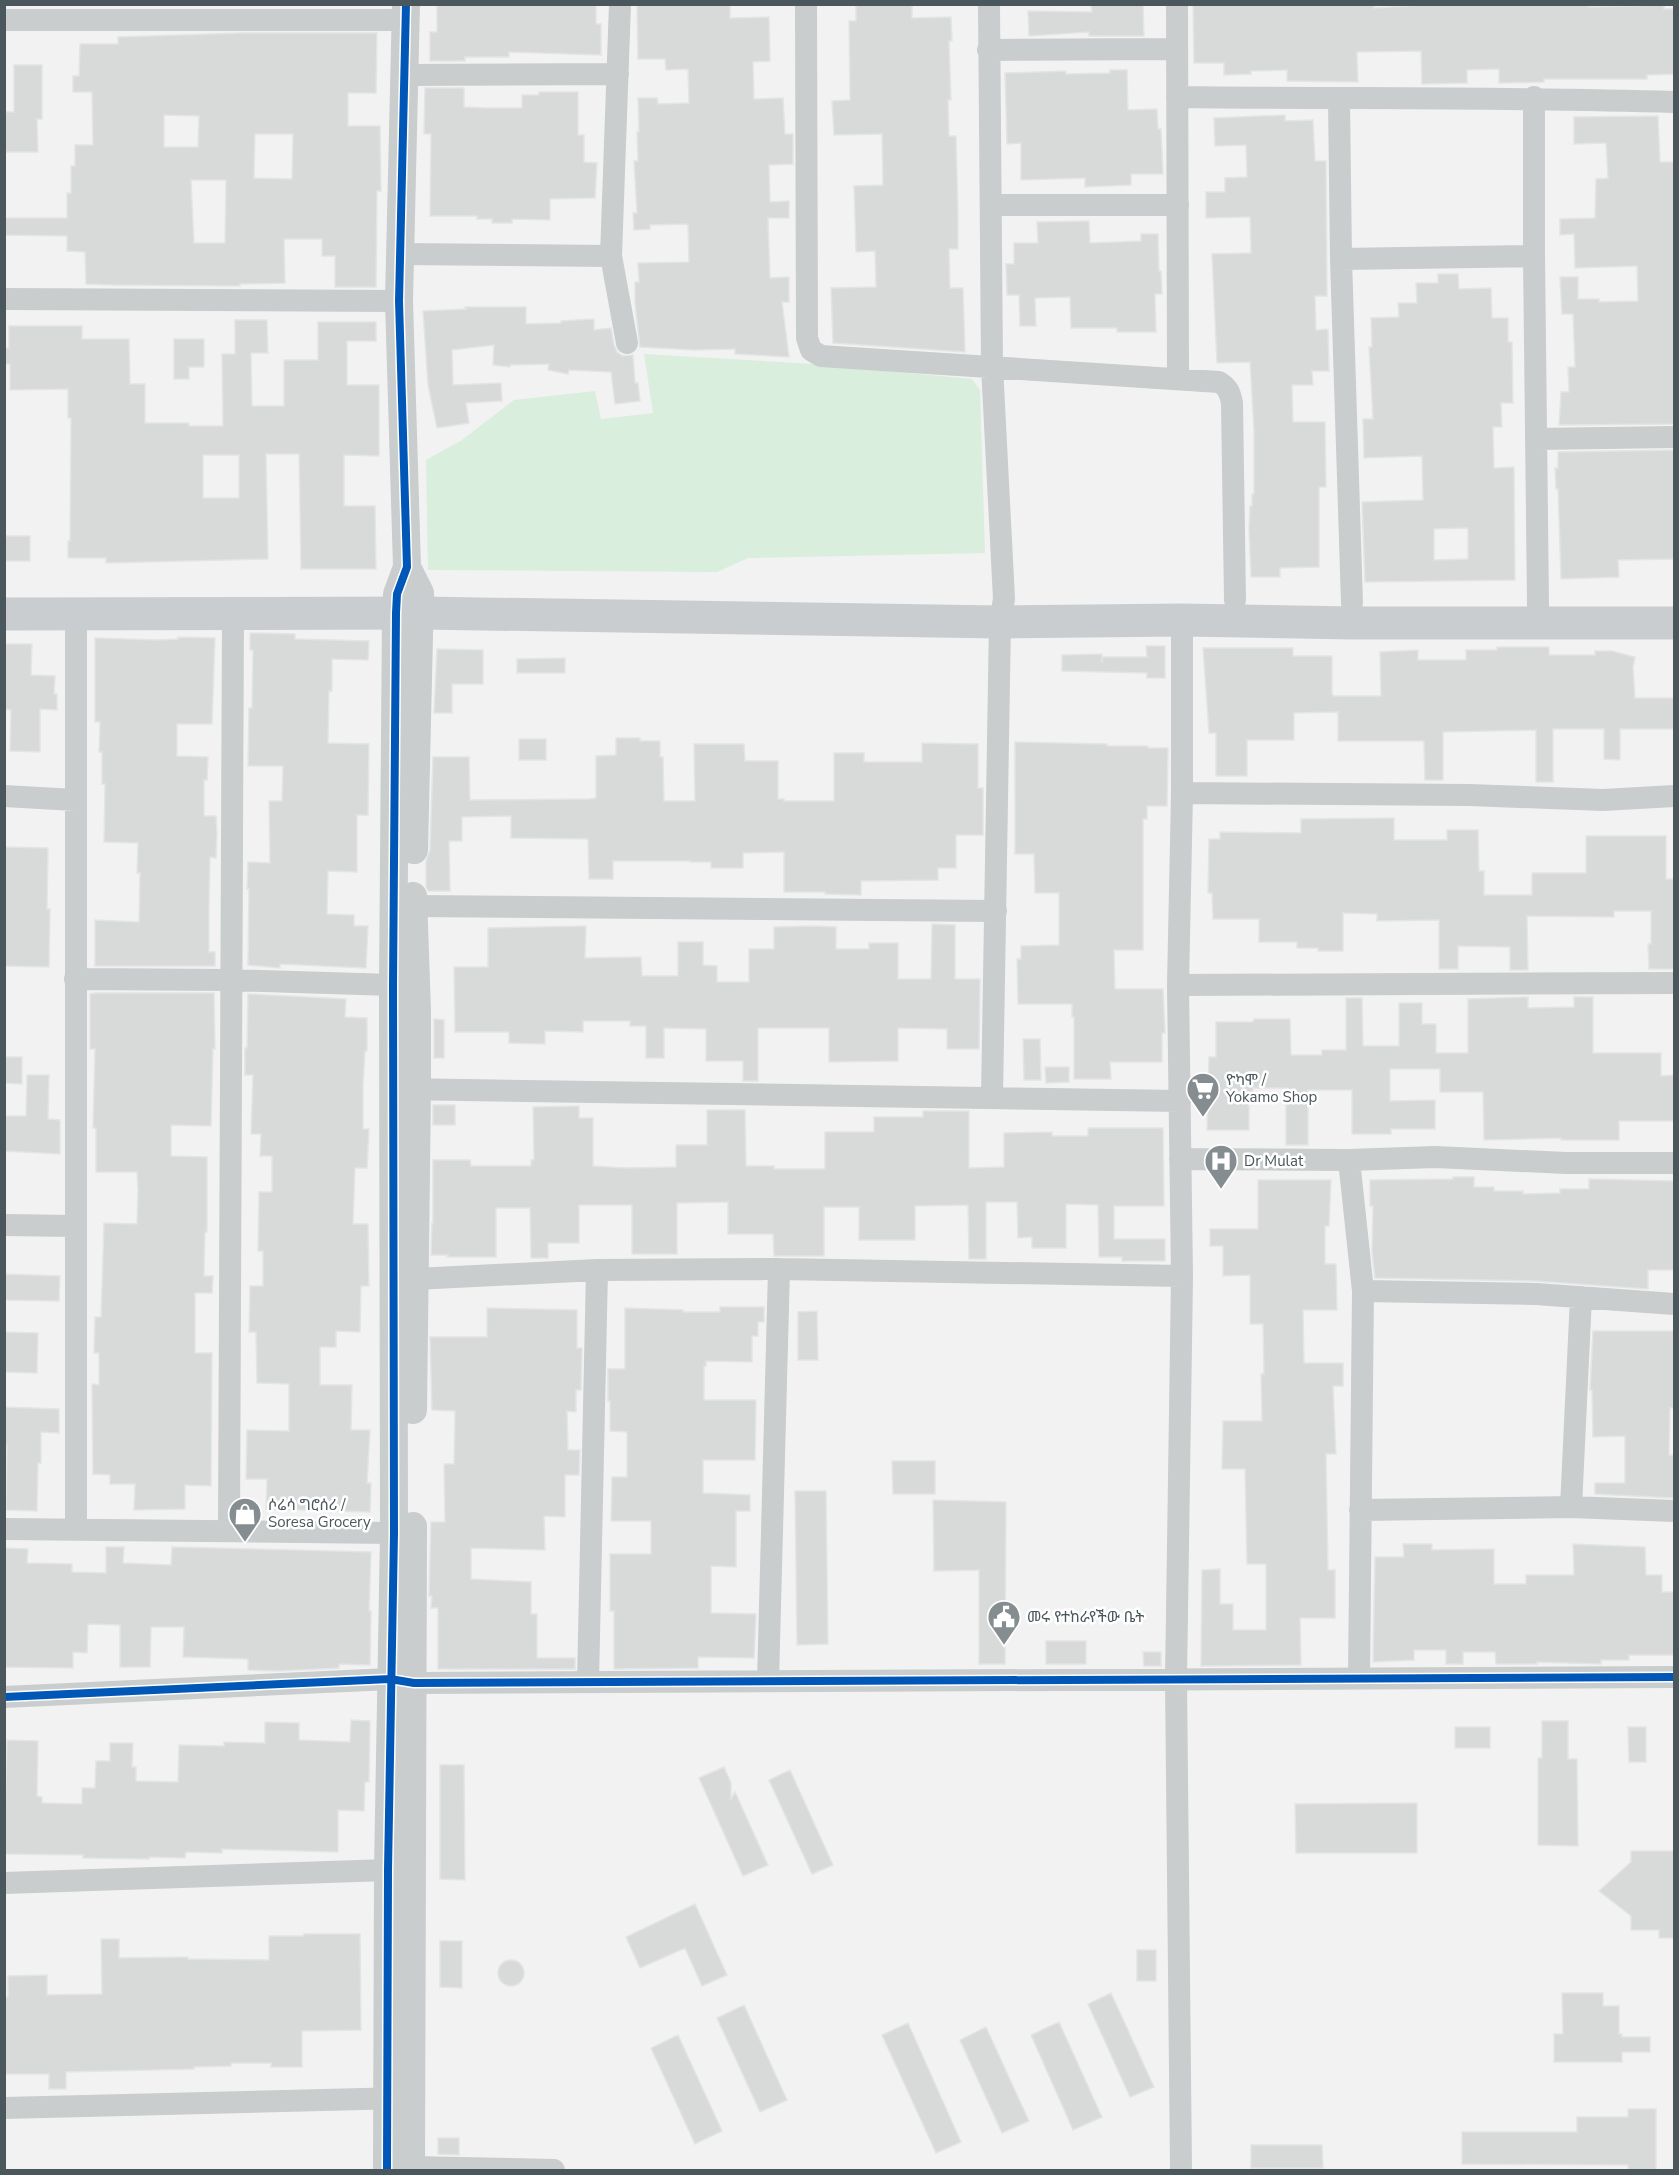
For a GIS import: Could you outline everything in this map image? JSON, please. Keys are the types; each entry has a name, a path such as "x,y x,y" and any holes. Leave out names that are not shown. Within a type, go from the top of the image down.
{"main road":[{"path":"4,594 408,596 1002,611 1182,620 1352,623 1674,623"},
{"path":"4,614 233,612 408,596"},
{"path":"1002,611 1235,600 1538,605 1674,603"}],"street":[{"path":"620,4 611,256 627,343"},
{"path":"806,4 808,345 821,356 1219,382 1226,386 1233,403 1235,600"},
{"path":"989,4 992,366 1002,611 992,1097"},
{"path":"1177,4 1178,380"},
{"path":"4,20 406,12 399,301 408,596 412,906 417,1011 405,1089 394,1533 402,1681 400,2098"},
{"path":"988,50 1176,49"},
{"path":"404,75 618,74"},
{"path":"1177,97 1339,99 1534,97 1674,102"},
{"path":"1534,97 1538,605"},
{"path":"1339,99 1341,259 1352,603"},
{"path":"992,206 1178,205"},
{"path":"400,254 611,256"},
{"path":"1341,259 1534,256"},
{"path":"4,299 399,301"},
{"path":"1536,439 1674,437"},
{"path":"408,596 393,985 405,1089 415,1279 412,1436 402,1681 388,1870 403,2169 555,2170"},
{"path":"229,1531 233,612"},
{"path":"76,614 76,1529"},
{"path":"1181,2170 1176,1679 1182,1276 1178,985 1182,793 1182,620"},
{"path":"1182,793 1469,795 1603,800 1674,796"},
{"path":"4,796 75,800"},
{"path":"412,906 996,911"},
{"path":"75,979 232,980 393,985"},
{"path":"1178,985 1674,983"},
{"path":"405,1089 1180,1101"},
{"path":"1180,1159 1349,1160 1435,1157 1566,1163 1674,1163"},
{"path":"1349,1160 1363,1291 1359,1678"},
{"path":"4,1225 75,1226"},
{"path":"415,1279 597,1270 779,1269 1182,1276"},
{"path":"768,1681 779,1269"},
{"path":"588,1682 597,1270"},
{"path":"1363,1291 1536,1294 1674,1304"},
{"path":"1570,1507 1581,1297"},
{"path":"1360,1510 1570,1507 1674,1511"},
{"path":"4,1529 394,1533"},
{"path":"4,1697 402,1681 1674,1677"},
{"path":"4,1883 388,1870"},
{"path":"4,2108 400,2098"}],"green space":[{"path":"644,354 814,364 972,379 980,390 985,553 748,558 717,572 428,570 426,460 462,440 514,400 595,391 601,419 653,413"}],"building":[{"path":"437,4 596,4 596,24 601,24 601,55 509,52 509,57 465,57 465,61 430,61 430,32 437,32"},
{"path":"637,4 730,4 730,18 769,17 770,61 753,62 754,99 783,98 785,134 793,134 793,164 769,165 770,202 789,201 789,218 768,218 770,278 789,277 789,302 782,302 789,357 735,354 735,349 694,350 640,347 635,303 635,282 639,282 638,263 689,262 688,224 650,225 650,229 634,230 633,213 637,213 634,161 638,161 638,98 657,98 658,104 689,103 688,69 666,70 665,59 638,59"},
{"path":"856,4 912,4 912,18 951,17 949,136 956,136 958,249 949,249 950,288 963,288 965,352 833,343 831,288 876,287 875,251 856,252 854,186 883,185 882,134 834,135 832,101 850,100 849,21 856,21"},
{"path":"1091,4 1143,4 1144,36 1089,36 1089,32 1029,36 1028,11 1092,12"},
{"path":"1193,4 1374,4 1374,8 1440,4 1589,4 1589,7 1664,5 1664,9 1674,9 1674,74 1647,75 1647,79 1544,79 1544,82 1499,83 1499,69 1467,70 1467,83 1422,84 1421,51 1357,52 1358,82 1287,81 1287,70 1251,71 1251,74 1224,75 1224,63 1194,63"},
{"path":"242,33 377,33 376,93 348,93 348,126 380,126 381,191 377,191 376,287 335,287 335,256 322,256 322,239 284,239 285,283 240,284 240,286 115,285 86,284 85,252 67,251 67,236 4,235 4,218 67,218 67,193 71,193 71,166 75,166 75,145 93,145 92,92 73,92 73,76 79,76 80,44 118,44 118,37","holes":["164,115 199,116 198,147 164,147","255,134 293,134 292,179 254,178","191,180 226,180 225,243 194,243"]},
{"path":"14,65 42,65 42,119 37,119 38,152 4,152 4,112 14,112"},
{"path":"1110,70 1127,70 1128,110 1157,109 1158,129 1161,129 1163,174 1131,174 1131,185 1085,187 1085,178 1021,180 1021,143 1007,144 1005,73 1066,71 1066,74 1110,73"},
{"path":"425,88 464,88 464,107 486,108 522,108 522,95 539,95 539,92 578,92 578,135 584,135 584,162 597,163 595,198 550,199 550,220 512,219 512,223 492,223 492,219 477,219 477,216 430,216 431,134 424,134"},
{"path":"1285,115 1285,121 1313,120 1315,161 1326,161 1327,296 1315,296 1316,330 1328,329 1329,371 1312,371 1313,385 1292,385 1293,422 1325,422 1326,487 1319,487 1319,567 1280,568 1280,577 1251,577 1249,529 1250,506 1252,506 1252,494 1254,494 1254,431 1250,362 1217,363 1212,254 1251,253 1250,217 1206,218 1206,192 1225,192 1225,178 1247,177 1246,145 1215,146 1214,118"},
{"path":"1658,116 1660,162 1674,162 1674,424 1559,425 1561,392 1569,392 1568,367 1575,367 1573,314 1562,314 1560,277 1578,277 1578,299 1599,299 1599,302 1638,301 1637,266 1575,268 1574,234 1560,235 1560,219 1595,218 1596,179 1608,178 1606,143 1574,144 1574,117"},
{"path":"1089,221 1090,243 1141,241 1141,234 1158,234 1162,294 1155,294 1156,332 1117,332 1117,328 1071,328 1070,297 1035,298 1036,326 1020,326 1019,295 1007,295 1006,264 1014,264 1014,243 1038,243 1037,222"},
{"path":"1438,274 1458,274 1459,289 1491,288 1492,318 1508,318 1508,342 1512,342 1513,403 1501,403 1502,427 1493,427 1494,468 1514,467 1515,580 1365,582 1362,502 1423,500 1422,456 1364,458 1363,419 1373,419 1369,347 1372,347 1371,318 1399,317 1398,303 1417,303 1416,283 1438,283","holes":["1468,528 1468,559 1434,560 1434,529"]},
{"path":"465,307 526,307 526,324 594,319 594,330 611,328 617,352 623,356 633,355 635,383 638,383 640,401 615,404 611,372 569,370 568,374 548,370 549,364 510,365 510,367 493,365 494,345 452,350 453,385 501,383 502,401 466,403 469,423 437,428 428,385 423,311 466,309"},
{"path":"235,320 267,320 268,353 251,353 252,406 284,406 284,360 318,360 318,322 376,322 376,341 347,341 347,385 379,385 379,456 344,455 344,506 375,506 376,569 301,569 299,454 266,454 268,559 106,563 106,558 68,558 71,418 68,418 68,389 10,390 10,364 4,364 4,348 9,348 9,326 82,326 82,339 129,339 130,384 145,384 145,423 223,426 222,354 235,354","holes":["203,455 239,455 239,498 203,498"]},
{"path":"174,339 204,339 204,367 189,367 189,379 174,379"},
{"path":"1674,450 1674,559 1618,560 1619,577 1561,579 1558,489 1556,489 1555,468 1558,468 1558,452"},
{"path":"4,536 30,536 30,561 4,561"},
{"path":"250,633 295,634 295,639 369,641 368,660 332,659 328,743 369,744 368,815 357,815 357,872 328,871 327,914 354,915 354,926 368,926 366,968 280,964 280,968 248,965 248,862 270,863 269,801 282,801 283,766 248,766 253,650 250,650"},
{"path":"178,637 215,638 212,724 177,724 177,756 208,757 207,780 204,780 204,816 216,816 217,833 216,858 210,857 209,906 209,952 215,952 215,966 95,966 95,920 139,922 140,873 137,873 138,843 104,842 105,784 102,784 102,752 99,752 100,722 95,722 95,638 158,640 178,639"},
{"path":"4,644 32,644 31,675 55,676 54,694 57,694 57,710 40,709 40,752 10,751 11,710 4,709"},
{"path":"1146,646 1165,646 1165,678 1147,678 1147,673 1062,671 1062,655 1102,654 1102,657 1147,657"},
{"path":"1497,647 1549,647 1549,655 1595,655 1595,651 1612,651 1635,657 1633,667 1635,698 1674,698 1674,729 1620,729 1620,760 1604,759 1604,729 1553,729 1553,782 1536,782 1536,730 1443,732 1443,780 1425,780 1424,741 1338,741 1338,712 1294,713 1294,740 1247,740 1247,776 1216,776 1216,733 1209,733 1203,648 1293,648 1293,656 1332,656 1332,694 1334,696 1381,696 1380,652 1418,650 1418,660 1466,660 1466,650 1497,650"},
{"path":"437,649 483,650 483,684 452,684 452,713 434,713"},
{"path":"565,658 565,673 517,673 517,659"},
{"path":"616,738 660,741 660,757 663,757 664,801 695,801 694,744 744,744 745,761 778,761 778,799 834,801 834,753 864,753 864,762 922,762 922,743 978,744 978,788 983,788 983,835 956,835 956,868 938,868 938,880 861,881 861,895 825,894 825,892 784,892 784,852 743,853 743,868 711,868 711,862 613,861 613,879 589,879 588,839 511,838 511,816 462,817 462,841 449,841 450,891 428,891 426,861 430,850 433,757 469,757 470,800 589,799 596,798 596,756 616,755"},
{"path":"519,739 546,739 546,760 519,760"},
{"path":"1015,742 1168,748 1167,806 1147,806 1147,819 1143,819 1143,950 1114,950 1115,989 1163,989 1165,1033 1162,1033 1162,1062 1110,1062 1111,1079 1074,1079 1072,1004 1018,1004 1017,959 1021,959 1021,946 1059,945 1059,893 1035,893 1034,854 1015,854"},
{"path":"1394,818 1394,840 1447,840 1447,830 1478,830 1479,871 1484,871 1484,895 1532,895 1532,873 1586,873 1586,836 1666,836 1666,879 1674,879 1674,969 1649,969 1648,944 1651,944 1651,911 1614,911 1614,917 1527,916 1528,970 1510,970 1510,947 1458,946 1458,969 1439,969 1439,920 1377,921 1377,914 1343,913 1343,951 1318,951 1318,948 1297,948 1297,942 1259,942 1259,919 1213,919 1212,893 1208,893 1209,839 1220,839 1220,832 1301,833 1301,819"},
{"path":"4,847 48,848 49,967 4,966"},
{"path":"932,924 955,925 955,979 980,979 979,1049 947,1049 947,1029 898,1028 898,1061 829,1062 829,1028 758,1028 758,1081 743,1081 743,1061 706,1061 706,1029 664,1028 664,1058 646,1058 646,1026 630,1026 630,1021 583,1021 583,1032 545,1031 545,1044 509,1043 509,1032 455,1032 454,967 488,967 488,928 586,926 585,958 641,957 642,976 678,976 678,942 703,942 703,965 717,966 717,982 749,982 749,949 774,949 774,927 813,926 836,927 836,949 869,949 869,943 898,943 898,979 931,979"},
{"path":"214,993 215,1049 213,1049 211,1126 171,1125 171,1156 207,1157 207,1232 205,1232 204,1276 213,1276 212,1293 195,1293 195,1353 212,1353 211,1486 185,1485 185,1509 134,1510 135,1484 110,1484 110,1475 93,1474 92,1384 99,1385 99,1353 94,1353 95,1317 101,1317 104,1223 137,1224 138,1190 137,1172 96,1172 96,1128 93,1128 95,1049 90,1049 90,994"},
{"path":"248,994 346,999 345,1017 367,1018 363,1129 369,1129 367,1168 355,1168 353,1224 368,1224 369,1286 361,1286 360,1332 336,1331 336,1347 320,1347 320,1385 352,1385 351,1430 370,1430 367,1483 371,1483 370,1512 266,1509 267,1479 246,1479 247,1430 289,1431 289,1384 257,1383 256,1332 249,1332 250,1286 263,1286 263,1251 258,1251 259,1192 272,1192 272,1156 260,1156 261,1134 251,1134 253,1075 245,1075"},
{"path":"1528,997 1528,1008 1574,1007 1574,997 1593,997 1593,1053 1661,1053 1661,1076 1674,1075 1674,1121 1619,1121 1619,1140 1561,1140 1561,1138 1484,1140 1483,1092 1440,1092 1440,1069 1390,1069 1390,1101 1435,1100 1435,1129 1391,1129 1391,1134 1352,1134 1352,1090 1308,1090 1308,1145 1286,1145 1286,1088 1253,1088 1253,1103 1249,1103 1249,1130 1207,1130 1209,1057 1216,1057 1216,1022 1290,1019 1291,1055 1322,1055 1322,1050 1346,1050 1346,998 1362,998 1363,1046 1399,1046 1399,1003 1422,1003 1422,1024 1436,1024 1436,1053 1468,1053 1468,999"},
{"path":"434,1019 444,1020 444,1058 434,1058"},
{"path":"1023,1039 1040,1039 1041,1080 1024,1080"},
{"path":"4,1057 22,1057 22,1084 4,1083"},
{"path":"1045,1067 1069,1067 1069,1082 1046,1083"},
{"path":"27,1075 49,1075 48,1119 60,1120 60,1154 4,1151 4,1116 26,1116"},
{"path":"433,1105 455,1105 455,1125 433,1125"},
{"path":"579,1106 579,1118 593,1118 593,1166 627,1168 676,1167 676,1145 707,1145 707,1110 745,1110 746,1166 774,1166 774,1169 825,1169 825,1132 874,1132 874,1117 923,1117 923,1111 969,1111 969,1168 1004,1167 1004,1133 1052,1132 1052,1136 1088,1136 1088,1128 1163,1128 1164,1206 1114,1206 1114,1239 1165,1239 1165,1261 1122,1261 1122,1257 1099,1257 1098,1205 1066,1204 1066,1248 1032,1248 1032,1237 1018,1238 1017,1202 986,1202 986,1259 969,1259 968,1205 915,1206 915,1240 859,1240 859,1207 824,1207 824,1256 774,1256 773,1234 728,1234 728,1202 677,1203 677,1254 632,1254 632,1205 579,1205 579,1243 548,1243 548,1258 531,1258 530,1208 496,1208 496,1257 431,1255 433,1160 470,1160 471,1166 531,1166 531,1160 534,1160 533,1107"},
{"path":"1453,1177 1474,1177 1474,1187 1494,1187 1494,1191 1523,1191 1523,1194 1560,1193 1560,1189 1589,1189 1589,1179 1674,1181 1674,1270 1648,1270 1648,1289 1536,1281 1375,1278 1370,1180 1453,1179"},
{"path":"1258,1180 1331,1180 1329,1226 1325,1226 1325,1264 1336,1264 1337,1310 1303,1310 1304,1363 1343,1363 1343,1386 1333,1386 1336,1454 1326,1454 1328,1570 1335,1570 1335,1618 1300,1618 1301,1665 1201,1666 1202,1570 1220,1569 1220,1604 1233,1604 1233,1630 1266,1630 1266,1564 1247,1564 1245,1469 1222,1469 1223,1421 1262,1421 1263,1324 1250,1324 1250,1275 1223,1276 1223,1246 1210,1246 1210,1229 1258,1229"},
{"path":"4,1274 60,1276 59,1301 4,1300"},
{"path":"720,1307 764,1307 764,1322 758,1322 758,1336 752,1336 752,1362 706,1361 706,1366 704,1366 704,1400 756,1400 755,1460 703,1460 703,1493 750,1495 750,1511 736,1511 736,1567 711,1566 711,1613 756,1614 754,1658 698,1657 698,1668 614,1669 614,1611 610,1611 610,1554 651,1554 651,1521 611,1521 612,1477 627,1477 627,1432 610,1431 610,1401 608,1401 608,1369 625,1369 625,1308 720,1312"},
{"path":"487,1308 577,1310 577,1348 582,1348 581,1390 576,1390 576,1412 567,1411 568,1450 580,1450 579,1475 565,1475 565,1517 544,1516 545,1550 471,1548 471,1579 531,1582 531,1614 537,1614 537,1658 575,1658 575,1669 438,1669 438,1608 431,1608 432,1596 429,1596 431,1522 445,1522 444,1464 454,1464 455,1411 432,1410 430,1337 487,1337"},
{"path":"817,1311 818,1360 798,1360 798,1312"},
{"path":"1593,1331 1674,1331 1674,1408 1670,1408 1669,1455 1674,1455 1674,1498 1595,1494 1595,1483 1625,1483 1625,1436 1593,1437 1592,1390 1590,1390"},
{"path":"4,1332 38,1333 37,1373 4,1372"},
{"path":"4,1407 59,1409 59,1433 41,1432 37,1511 6,1510 7,1445 4,1445"},
{"path":"892,1461 935,1461 935,1494 893,1494"},
{"path":"795,1491 826,1491 828,1644 797,1645"},
{"path":"933,1500 1006,1502 1005,1664 979,1664 979,1570 934,1571"},
{"path":"1403,1544 1432,1544 1432,1550 1494,1549 1494,1584 1526,1584 1526,1575 1574,1575 1573,1544 1645,1547 1646,1575 1662,1575 1662,1592 1674,1592 1674,1655 1629,1655 1629,1660 1601,1660 1601,1664 1537,1662 1537,1664 1496,1664 1495,1652 1463,1652 1463,1664 1446,1664 1446,1650 1414,1650 1414,1660 1373,1662 1375,1557 1404,1557"},
{"path":"106,1547 124,1547 123,1563 171,1565 172,1547 371,1552 370,1665 339,1664 339,1668 248,1670 248,1659 183,1657 184,1627 151,1627 150,1667 120,1667 120,1625 88,1624 87,1653 73,1652 73,1668 4,1667 4,1548 28,1549 27,1563 72,1564 72,1572 106,1573"},
{"path":"1046,1641 1086,1641 1086,1664 1046,1664"},
{"path":"1143,1652 1161,1652 1161,1666 1144,1666"},
{"path":"351,1720 370,1721 369,1782 365,1782 364,1811 338,1810 338,1852 222,1849 222,1853 186,1852 185,1858 149,1857 149,1859 4,1854 7,1740 38,1741 37,1796 42,1797 42,1803 82,1804 82,1788 95,1788 96,1761 110,1761 110,1743 133,1743 132,1767 136,1767 136,1781 178,1782 179,1745 224,1746 224,1742 265,1743 265,1722 299,1723 299,1740 350,1742"},
{"path":"1542,1721 1568,1721 1568,1759 1577,1759 1578,1846 1538,1845 1538,1758 1542,1758"},
{"path":"1455,1727 1490,1727 1490,1748 1455,1748"},
{"path":"1628,1727 1646,1727 1646,1762 1629,1762"},
{"path":"440,1765 464,1765 465,1880 440,1879"},
{"path":"724,1767 731,1783 731,1799 735,1792 768,1865 743,1876 699,1778"},
{"path":"790,1770 833,1865 812,1874 769,1780"},
{"path":"1417,1803 1417,1853 1296,1853 1295,1804"},
{"path":"1631,1851 1674,1851 1674,1938 1659,1938 1659,1930 1631,1930 1631,1916 1599,1891 1631,1862"},
{"path":"695,1904 727,1975 702,1986 685,1948 640,1968 626,1937"},
{"path":"304,1934 360,1934 361,2030 302,2031 302,2067 271,2067 271,2063 231,2063 231,2066 194,2067 194,2069 66,2072 66,2089 49,2089 49,2074 4,2074 4,1997 8,1997 8,1976 47,1975 47,1995 102,1994 101,1939 119,1939 119,1958 188,1957 188,1959 269,1960 269,1936 304,1936"},
{"path":"440,1941 462,1941 462,1988 440,1987"},
{"path":"1137,1950 1156,1950 1156,1981 1137,1981"},
{"path":"511,1960 520,1964 524,1973 520,1982 511,1986 502,1982 498,1973 502,1964"},
{"path":"1111,1993 1154,2087 1130,2097 1088,2004"},
{"path":"1562,1993 1603,1993 1603,2006 1619,2006 1619,2034 1622,2034 1622,2037 1650,2037 1650,2052 1622,2052 1622,2062 1554,2062 1554,2034 1563,2034"},
{"path":"744,2005 787,2100 760,2112 717,2018"},
{"path":"1059,2022 1102,2117 1073,2130 1031,2035"},
{"path":"908,2023 961,2142 936,2153 882,2035"},
{"path":"986,2027 1029,2121 1002,2133 960,2040"},
{"path":"678,2035 722,2131 695,2144 651,2048"},
{"path":"1628,2109 1656,2109 1656,2170 1628,2170 1628,2165 1462,2164 1462,2132 1577,2132 1577,2117 1628,2117"},
{"path":"438,2138 459,2138 459,2155 438,2154"},
{"path":"1251,2145 1322,2145 1323,2168 1251,2168"}],"cycle path":[{"path":"387,2170 388,1870 394,1533 393,985 396,613 397,594 407,567 399,301 406,4"},
{"path":"4,1697 390,1679 414,1683 1674,1677"}],"place":[{"name":"ዮካሞ / Yokamo Shop","path":"1203,1118"},
{"name":"Dr Mulat","path":"1221,1190"},
{"name":"ሶሬሳ ግሮሰሪ / Soresa Grocery","path":"245,1543"},
{"name":"መሩ የተከራየችው ቤት","path":"1004,1646"}]}
